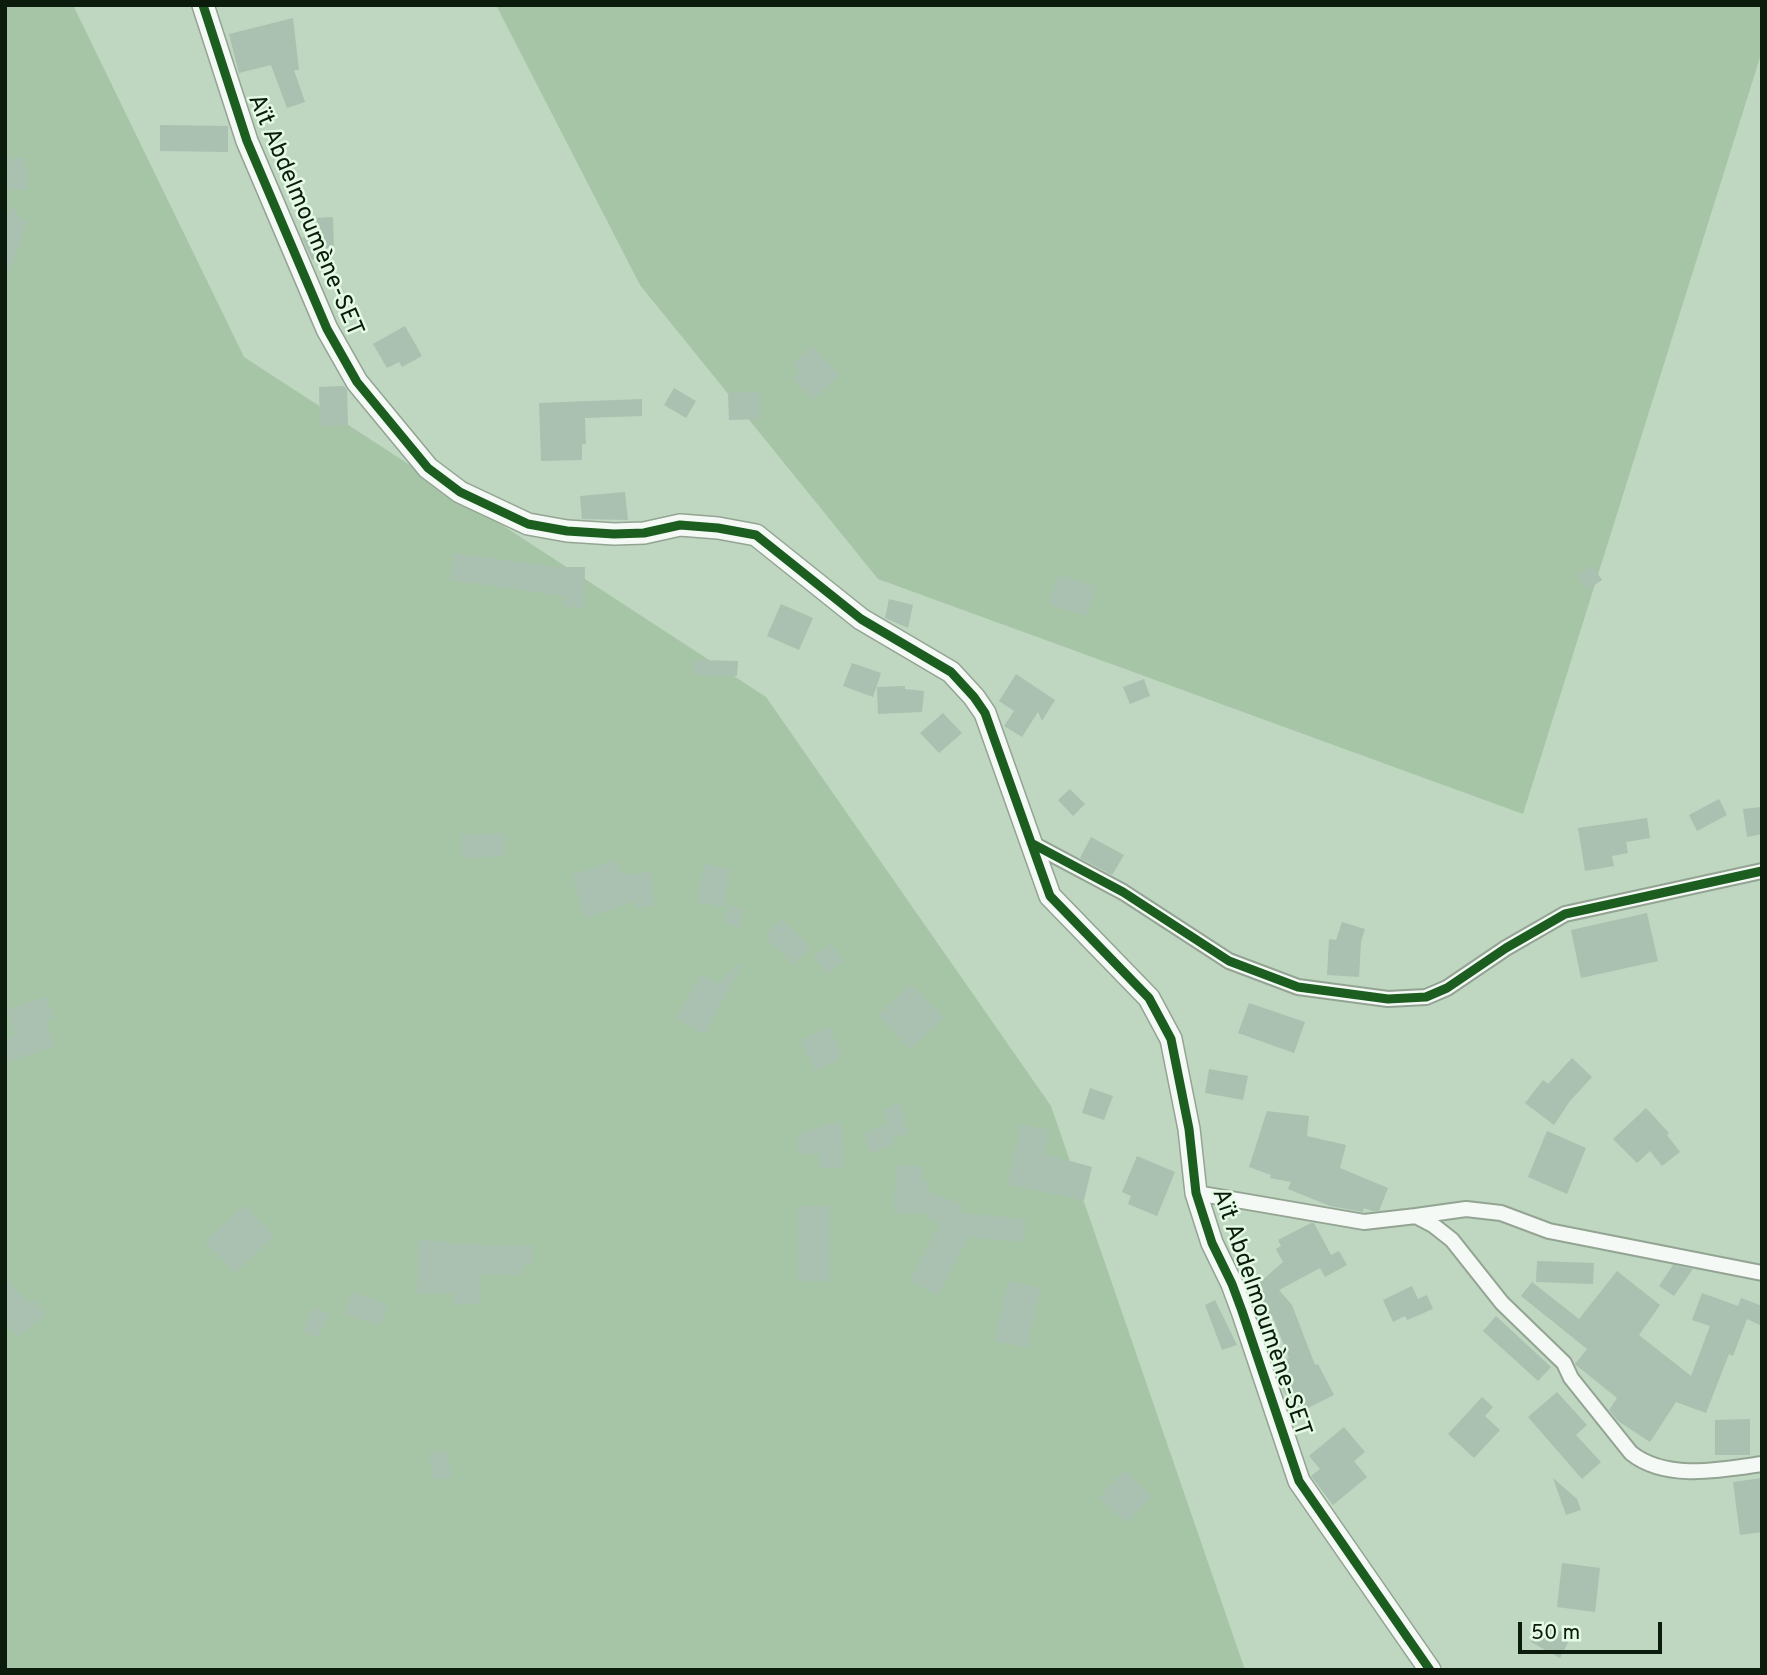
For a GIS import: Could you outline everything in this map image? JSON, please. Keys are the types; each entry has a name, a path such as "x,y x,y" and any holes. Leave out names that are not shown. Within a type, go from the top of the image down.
{"street":[{"name":"Aït Abdelmoumène-SET","path":"203,5 247,141 327,330 357,382 428,468 460,492 528,524 567,531 614,534 644,533 680,525 718,528 756,536 861,620 951,672 974,697 985,713 1050,897 1149,998 1171,1040 1189,1129 1196,1193 1212,1243 1242,1311 1299,1481 1430,1670"},
{"path":"1031,843 1123,892 1229,961 1298,987 1388,999 1426,997 1447,988 1506,948 1564,914 1762,871"},
{"path":"1196,1193 1364,1222 1466,1209 1501,1213 1549,1231 1762,1273"},
{"path":"1416,1216 1452,1240 1502,1303 1564,1363 1571,1378 1631,1453 1639,1459 1659,1467 1690,1471 1762,1464"}],"green space":[{"path":"5,5 73,5 244,357 766,697 1051,1106 1245,1670 5,1670"},
{"path":"496,5 1762,5 1762,51 1523,814 878,579 640,285"}],"building":[{"path":"293,18 299,70 294,70 305,102 287,108 271,65 239,73 229,34"},
{"path":"160,125 228,126 228,152 160,151"},
{"path":"25,158 27,189 9,190 7,159"},
{"path":"12,205 19,218 28,221 7,276 5,223"},
{"path":"333,217 334,248 311,249 315,259 312,260 302,238 315,232 315,218"},
{"path":"405,326 422,356 402,367 399,362 387,368 373,344"},
{"path":"812,346 839,375 813,400 792,378 800,371 793,364"},
{"path":"344,386 347,390 348,425 320,426 319,387"},
{"path":"674,388 696,401 686,418 664,405"},
{"path":"759,392 760,419 729,420 728,393"},
{"path":"642,399 642,416 585,418 586,444 582,444 582,460 541,461 539,403"},
{"path":"625,492 628,520 582,519 580,496"},
{"path":"454,553 557,567 585,567 584,608 563,607 563,596 450,580"},
{"path":"1592,565 1602,580 1587,590 1577,575"},
{"path":"1058,575 1096,586 1086,616 1049,605"},
{"path":"889,599 913,605 908,628 885,618"},
{"path":"781,604 813,618 799,650 767,636"},
{"path":"694,660 738,661 737,676 694,675"},
{"path":"852,663 881,673 873,697 843,686"},
{"path":"1016,674 1055,700 1042,721 1038,712 1022,737 1004,726 1014,711 999,701"},
{"path":"1144,679 1150,696 1130,704 1123,687"},
{"path":"905,686 905,689 924,691 922,712 878,714 877,687"},
{"path":"943,713 962,733 939,753 920,733"},
{"path":"1070,789 1085,804 1073,816 1058,800"},
{"path":"1719,799 1727,815 1697,831 1689,815"},
{"path":"1762,807 1762,834 1747,837 1743,809"},
{"path":"1647,818 1650,838 1626,842 1628,853 1612,856 1614,866 1585,871 1578,828"},
{"path":"505,833 505,856 462,858 461,835"},
{"path":"1091,837 1124,855 1112,875 1080,858"},
{"path":"616,860 622,875 651,872 654,906 636,908 636,901 585,918 572,875"},
{"path":"704,864 730,869 724,907 698,902"},
{"path":"729,905 744,909 739,927 724,923"},
{"path":"1647,913 1658,961 1581,978 1571,930"},
{"path":"782,919 811,947 794,965 764,936"},
{"path":"1342,922 1365,929 1361,942 1359,977 1327,975 1329,939 1336,940"},
{"path":"831,944 843,961 827,974 814,956"},
{"path":"737,964 741,967 704,1034 676,1019 701,974 718,984"},
{"path":"911,984 944,1018 910,1049 878,1015"},
{"path":"46,997 53,1018 46,1020 54,1047 5,1062 5,1038 15,1036 7,1009"},
{"path":"1249,1003 1305,1022 1294,1053 1238,1033"},
{"path":"829,1027 842,1056 815,1071 801,1040"},
{"path":"1572,1058 1592,1077 1570,1101 1554,1125 1525,1103 1543,1080 1548,1084"},
{"path":"1209,1069 1248,1076 1243,1100 1205,1093"},
{"path":"1090,1088 1113,1096 1104,1120 1082,1113"},
{"path":"899,1104 908,1133 892,1138 894,1144 871,1153 864,1133 888,1124 884,1109"},
{"path":"1646,1108 1669,1133 1667,1135 1680,1152 1662,1166 1650,1151 1637,1163 1613,1139"},
{"path":"1267,1111 1309,1116 1307,1136 1346,1145 1340,1168 1388,1188 1379,1211 1364,1208 1363,1212 1330,1206 1288,1189 1291,1182 1270,1178 1271,1175 1249,1167"},
{"path":"841,1121 843,1167 820,1168 819,1153 798,1154 797,1134"},
{"path":"1021,1124 1049,1130 1044,1154 1092,1167 1084,1200 1008,1185"},
{"path":"1547,1131 1586,1148 1567,1194 1528,1177"},
{"path":"1137,1156 1175,1172 1157,1216 1128,1204 1131,1196 1122,1192"},
{"path":"896,1165 922,1167 922,1181 928,1181 928,1191 963,1205 960,1213 1026,1219 1024,1242 968,1237 938,1295 910,1281 940,1224 928,1219 930,1214 894,1213"},
{"path":"244,1205 274,1236 235,1273 205,1242"},
{"path":"797,1206 829,1206 829,1281 798,1281"},
{"path":"1314,1223 1331,1255 1339,1251 1347,1265 1325,1277 1320,1268 1279,1290 1292,1305 1315,1365 1318,1364 1334,1395 1296,1414 1273,1363 1289,1358 1272,1315 1266,1321 1255,1309 1249,1292 1283,1262 1276,1249 1281,1246 1278,1240"},
{"path":"419,1240 447,1244 532,1246 532,1266 522,1265 522,1275 480,1274 481,1304 455,1305 454,1294 417,1293"},
{"path":"1537,1261 1594,1263 1593,1284 1536,1282"},
{"path":"1673,1265 1693,1269 1674,1296 1659,1286"},
{"path":"1617,1271 1660,1305 1639,1335 1691,1376 1710,1326 1692,1320 1702,1293 1738,1306 1741,1298 1762,1306 1762,1326 1747,1319 1733,1356 1729,1354 1706,1413 1676,1402 1650,1442 1618,1421 1609,1410 1617,1398 1575,1364 1587,1349 1521,1296 1532,1282 1579,1319"},
{"path":"5,1278 28,1303 34,1299 46,1314 18,1337 5,1321"},
{"path":"1008,1281 1040,1288 1027,1348 995,1341"},
{"path":"1412,1286 1418,1299 1427,1295 1433,1309 1407,1320 1405,1316 1393,1322 1383,1300"},
{"path":"352,1292 387,1304 380,1326 344,1314"},
{"path":"1215,1300 1237,1345 1222,1350 1205,1305"},
{"path":"314,1307 328,1313 318,1338 303,1332"},
{"path":"1496,1316 1551,1367 1538,1381 1483,1331"},
{"path":"1557,1392 1587,1425 1576,1435 1601,1462 1582,1479 1528,1417"},
{"path":"1482,1397 1493,1407 1485,1416 1500,1430 1474,1458 1448,1434"},
{"path":"1750,1419 1750,1455 1715,1455 1715,1420"},
{"path":"1344,1427 1365,1452 1354,1461 1367,1477 1333,1505 1311,1476 1320,1469 1309,1456"},
{"path":"446,1450 452,1477 434,1480 429,1453"},
{"path":"1124,1470 1152,1496 1126,1523 1099,1498"},
{"path":"1553,1478 1577,1499 1581,1510 1566,1515"},
{"path":"1762,1478 1762,1532 1740,1535 1733,1482"},
{"path":"1562,1563 1600,1568 1595,1612 1557,1607"},
{"path":"1542,1621 1571,1637 1560,1658 1531,1642"}],"cycle path":[{"path":"203,5 247,141 327,329 357,382 428,468 460,492 528,524 567,531 614,534 644,533 680,525 756,535 861,619 951,672 974,697 985,713 1050,896 1149,998 1171,1039 1189,1129 1196,1193 1212,1243 1242,1311 1299,1481 1430,1670"},
{"path":"1031,843 1123,892 1229,961 1298,987 1388,999 1426,997 1447,988 1506,948 1565,914 1762,871"}]}
